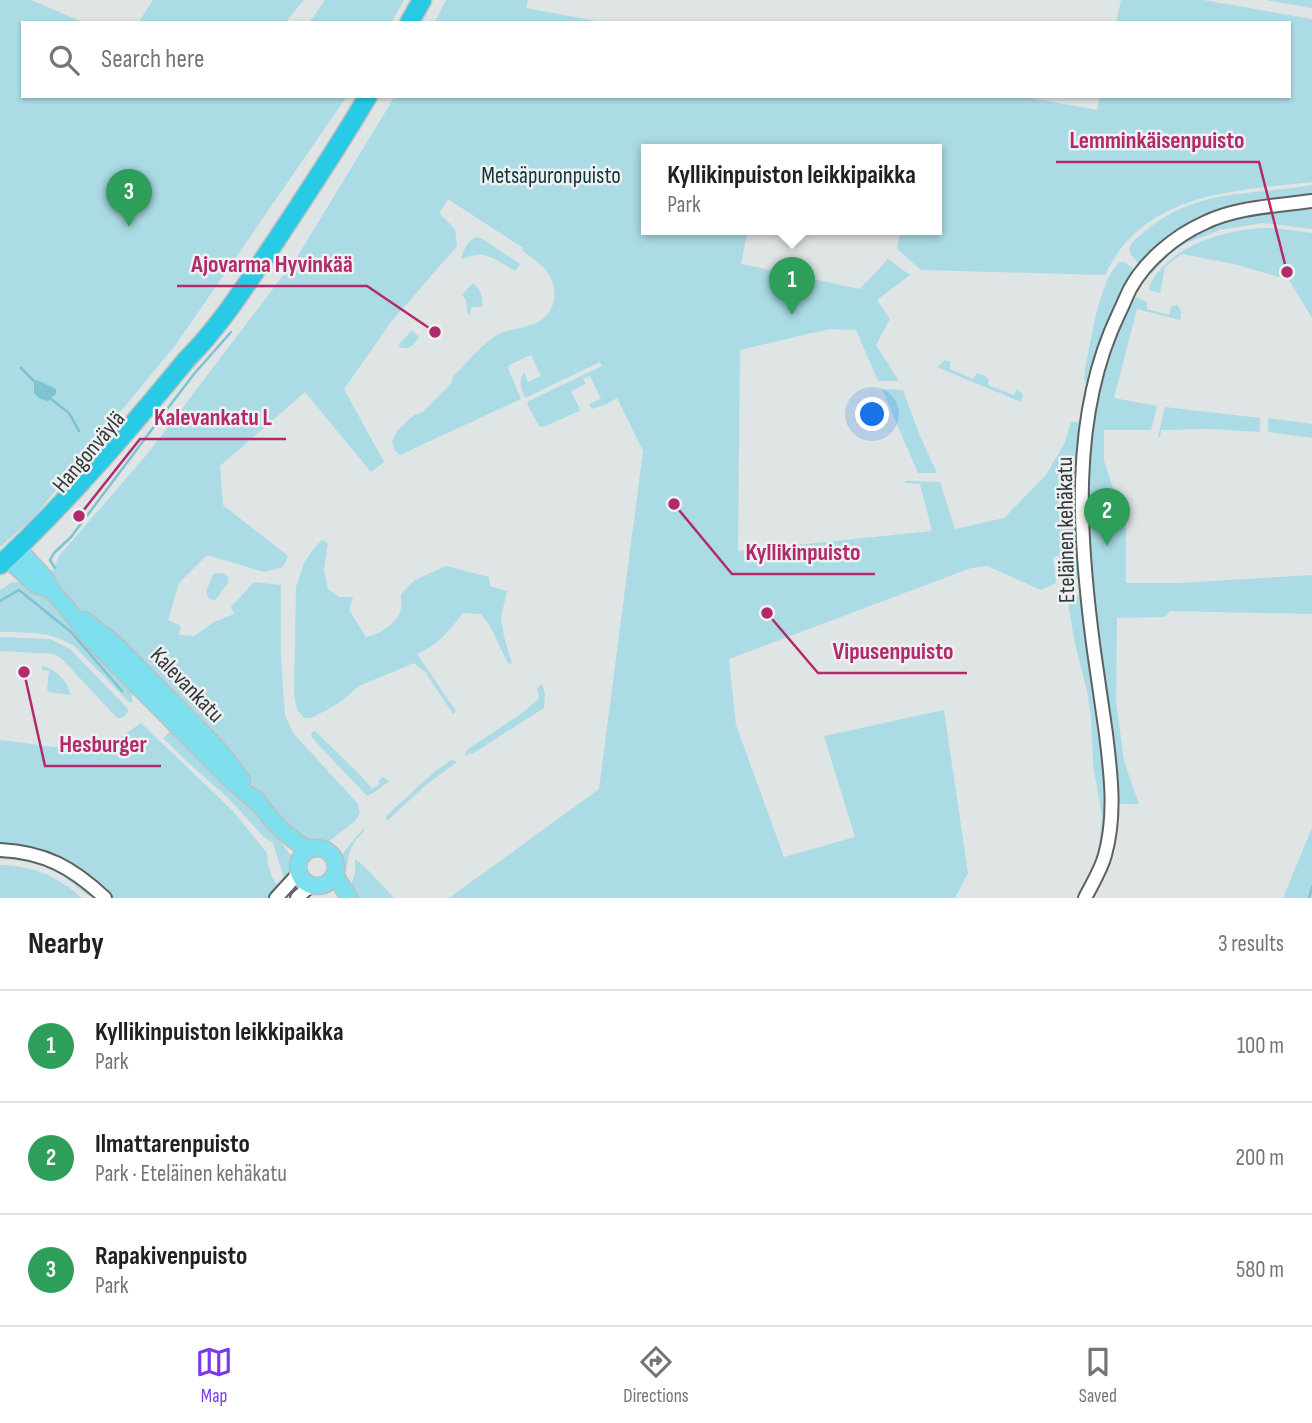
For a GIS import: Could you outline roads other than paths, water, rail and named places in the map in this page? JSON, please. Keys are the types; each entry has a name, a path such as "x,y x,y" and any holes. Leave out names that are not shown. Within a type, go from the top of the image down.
{"highway":[{"path":"410,21 422,0"},
{"name":"Hangonväylä","path":"0,579 13,559 202,345 239,296 298,208 367,98"}],"main road":[{"name":"Kalevankatu","path":"13,559 46,579 51,590 90,638 299,845 313,871 336,898"},
{"path":"313,871 349,898"}],"street":[{"name":"Eteläinen kehäkatu","path":"1085,898 1104,859 1112,809 1110,766 1088,605 1082,513 1088,419 1107,341 1131,287 1160,252 1180,236 1204,222 1226,214 1312,201"},
{"path":"0,850 24,852 52,860 76,873 105,898"},
{"path":"276,898 313,871"},
{"path":"297,898 313,871"}],"waterway":[{"path":"55,568 50,560 54,553 71,537 194,374 231,332"},
{"path":"21,368 35,382"},
{"path":"51,399 69,413 79,431"},
{"path":"0,601 19,590 71,632 122,691"},
{"path":"1309,898 1312,887"}],"place":[{"name":"Rapakivenpuisto","path":"129,227"},
{"name":"Lemminkäisenpuisto","path":"1287,272"},
{"name":"Kyllikinpuiston leikkipaikka","path":"792,315"},
{"name":"Ajovarma Hyvinkää","path":"435,332"},
{"name":"Kyllikinpuisto","path":"674,504"},
{"name":"Kalevankatu L","path":"79,516"},
{"name":"Ilmattarenpuisto","path":"1107,546"},
{"name":"Vipusenpuisto","path":"767,613"},
{"name":"Hesburger","path":"24,672"}],"park label":[{"name":"Metsäpuronpuisto","path":"551,176"}]}
